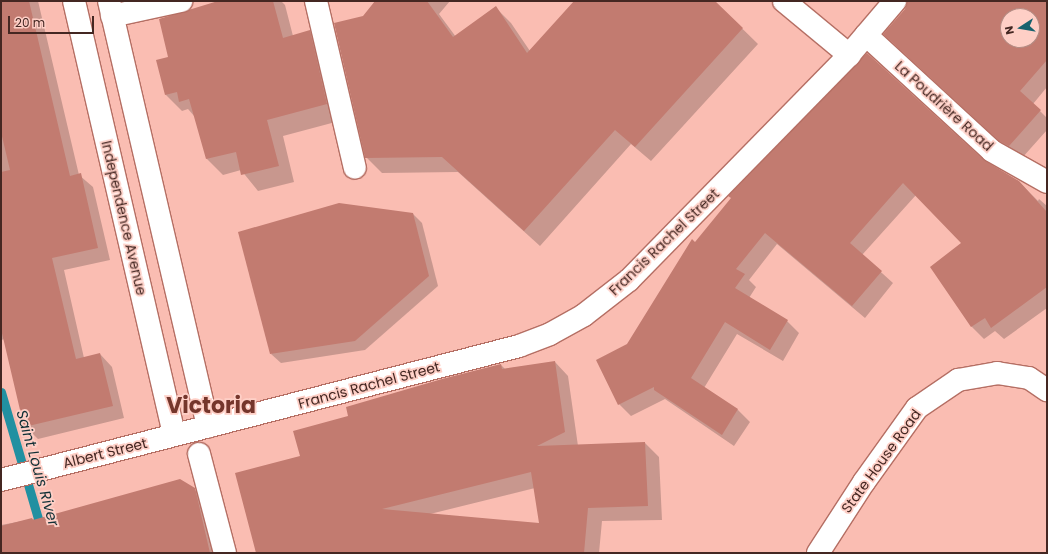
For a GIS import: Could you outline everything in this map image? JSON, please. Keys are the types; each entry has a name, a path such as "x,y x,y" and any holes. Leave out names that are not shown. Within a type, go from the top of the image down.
{"main road":[{"name":"Independence Avenue","path":"74,1 174,435"},
{"path":"181,1 110,9 208,427 199,454 225,553"},
{"path":"316,1 355,168"},
{"path":"784,1 849,55"},
{"name":"Francis Rachel Street","path":"208,427 519,346 550,334 584,315 628,280 669,240 849,55 895,1"},
{"name":"La Poudrière Road","path":"866,35 992,151 1047,182"},
{"name":"State House Road","path":"818,553 864,482 917,408 958,380 997,373 1029,378 1047,390"},
{"name":"Albert Street","path":"2,479 208,427"},
{"path":"174,435 199,454"}],"building":[{"path":"1,1 29,1 70,176 81,173 98,248 52,258 76,359 100,353 113,406 24,427 1,329 1,172 10,170 1,132"},
{"path":"218,1 273,1 283,38 310,30 327,104 267,120 279,166 241,175 236,152 206,159 189,99 179,102 177,92 165,95 156,60 168,57 159,19"},
{"path":"375,1 427,1 453,37 496,6 527,53 574,1 715,1 743,28 635,147 615,130 524,231 442,157 365,158 334,23 363,16"},
{"path":"907,1 1047,1 1047,60 1020,91 1041,110 1009,146 999,141 883,34 905,9"},
{"path":"867,53 984,160 1019,181 1047,212 1047,287 991,328 985,318 971,327 930,267 961,243 903,183 850,243 882,271 852,306 765,233 736,269 745,274 735,288 788,320 770,350 725,322 691,378 738,409 722,435 654,390 654,387 618,405 596,360 627,344 692,239 695,242 731,198 728,196"},
{"path":"339,203 413,213 429,276 355,341 270,354 238,232"},
{"path":"555,361 565,432 537,446 645,442 648,506 588,508 584,553 256,553 235,473 300,456 293,431 348,416 346,407 442,379 501,364 502,369","holes":["531,472 539,523 382,509"]},
{"path":"180,479 195,488 210,553 1,553 1,526 32,518 33,520"}],"waterway":[{"name":"Saint Louis River","path":"1,392 48,553"}],"district":[{"name":"Victoria","path":"211,406"}]}
